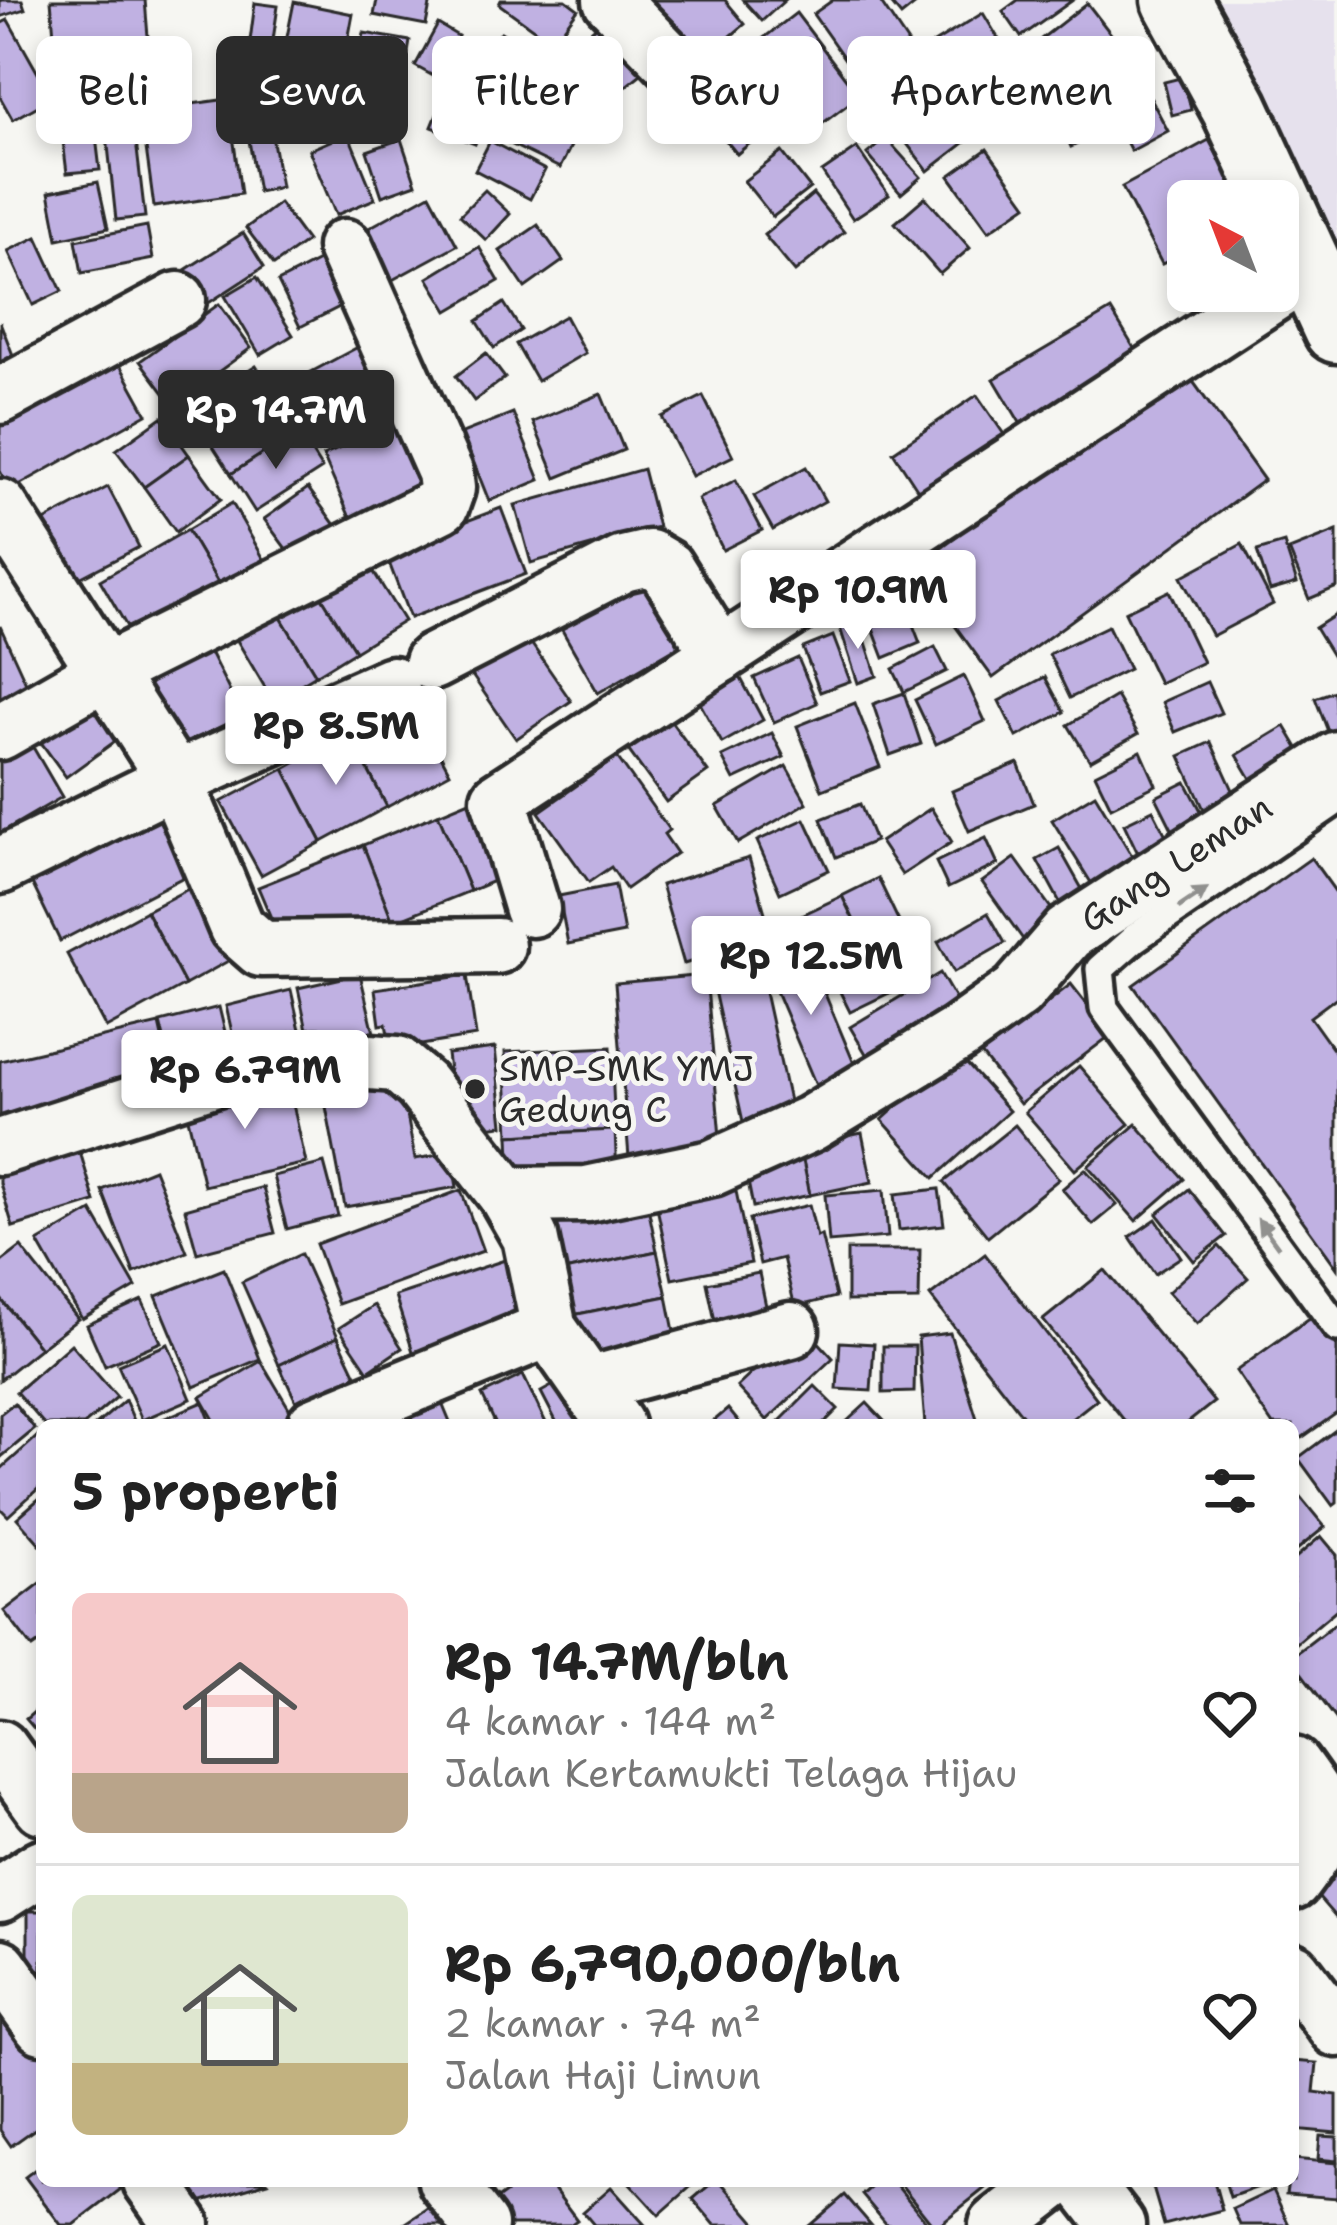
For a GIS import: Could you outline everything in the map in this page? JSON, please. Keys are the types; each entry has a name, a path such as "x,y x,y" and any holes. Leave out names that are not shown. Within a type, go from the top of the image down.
{"street":[{"path":"611,0 647,37"},
{"path":"1176,0 1235,108 1337,329"},
{"path":"0,732 105,672 441,505 447,488 445,472 346,247"},
{"path":"0,507 175,780 237,928 261,950 514,927 500,799 1311,269"},
{"path":"0,396 178,300"},
{"path":"0,866 175,780 412,673 623,564 649,558 666,568 720,655"},
{"name":"Gang Leman","path":"506,1196 587,1194 712,1168 810,1124 958,1034 1017,992 1068,933 1337,759"},
{"path":"0,1147 219,1077 315,1058 397,1064 421,1085 506,1196 530,1237 549,1329 602,1405 791,1330"},
{"path":"330,1419 549,1329"},
{"path":"0,1748 36,1798"},
{"path":"1299,1773 1327,1812 1322,1842 1299,1874"},
{"path":"0,1894 36,1871"},
{"path":"0,1967 36,2018"},
{"path":"1306,1972 1337,2029"},
{"path":"155,2187 182,2225"},
{"path":"451,2187 480,2225"},
{"path":"997,2225 1046,2187"},
{"path":"1088,2187 1117,2225"}],"lane":[{"path":"1337,800 1135,938 1100,969 1104,1008 1337,1327"}],"shaded area":[{"path":"1218,0 1337,0 1337,261"}],"building":[{"path":"0,0 22,0 25,9 0,17"},
{"path":"51,0 145,0 148,36 54,36"},
{"path":"377,0 431,0 426,25 374,15"},
{"path":"501,0 566,0 578,9 558,36 543,36 499,4"},
{"path":"643,0 725,0 745,24 731,36 673,36"},
{"path":"743,0 785,0 762,21"},
{"path":"833,0 879,0 903,36 847,36 847,62 813,14"},
{"path":"888,0 921,0 901,16"},
{"path":"1018,0 1073,0 1022,36 1003,11"},
{"path":"294,2 353,14 349,36 287,36"},
{"path":"255,3 278,6 274,36 251,36"},
{"path":"1087,3 1112,36 1045,36"},
{"path":"796,13 813,36 766,36"},
{"path":"983,13 997,36 945,36"},
{"path":"610,15 647,61 647,69 623,88 623,36 584,36"},
{"path":"8,20 36,70 36,107 13,120 0,97 0,24"},
{"path":"438,24 458,36 432,36 432,75 415,66"},
{"path":"823,49 847,80 847,105 823,123"},
{"path":"1184,77 1191,110 1172,115 1164,82"},
{"path":"216,101 216,144 234,144 241,194 154,207 145,144 192,144 192,104"},
{"path":"1155,107 1168,131 1155,138"},
{"path":"1209,140 1231,180 1167,180 1167,262 1162,264 1122,187"},
{"path":"63,144 97,144 100,170 67,173"},
{"path":"108,144 136,144 145,217 116,220"},
{"path":"250,144 273,144 281,187 258,192"},
{"path":"323,144 352,144 375,199 336,215 309,150"},
{"path":"403,144 416,184 382,196 367,151"},
{"path":"488,144 496,144 545,170 530,199 475,170"},
{"path":"510,144 572,144 560,168"},
{"path":"729,144 749,144 737,154"},
{"path":"879,144 891,144 921,177 901,194 867,154"},
{"path":"907,144 963,144 928,171"},
{"path":"857,148 889,195 853,219 822,172"},
{"path":"987,149 1027,205 989,231 949,176"},
{"path":"782,152 810,188 773,217 744,181"},
{"path":"98,182 108,228 58,239 49,192"},
{"path":"485,190 510,214 486,240 460,215"},
{"path":"430,194 457,245 383,285 356,235"},
{"path":"813,194 844,232 795,272 764,235"},
{"path":"925,197 970,248 940,274 895,223"},
{"path":"279,203 307,241 274,265 246,228"},
{"path":"538,225 563,261 525,288 500,251"},
{"path":"147,226 153,259 82,273 76,240"},
{"path":"243,233 264,267 204,306 182,272"},
{"path":"37,237 62,291 33,305 8,251"},
{"path":"479,247 499,281 448,311 428,278"},
{"path":"332,254 355,299 300,327 278,282"},
{"path":"257,277 293,335 260,355 225,296"},
{"path":"504,303 521,330 494,348 477,321"},
{"path":"219,304 251,348 173,405 140,361"},
{"path":"1111,310 1140,358 1022,426 994,379"},
{"path":"565,316 585,353 537,381 516,344"},
{"path":"0,322 18,368 0,375"},
{"path":"109,345 147,414 10,490 0,471 0,405"},
{"path":"358,347 393,412 318,452 283,387"},
{"path":"486,353 505,378 474,401 456,376"},
{"path":"256,366 298,431 231,474 189,409"},
{"path":"1184,369 1264,480 993,678 913,568"},
{"path":"601,394 624,450 556,478 533,422"},
{"path":"977,395 1010,443 925,501 893,452"},
{"path":"703,396 733,456 692,476 662,417"},
{"path":"513,413 540,480 489,501 462,433"},
{"path":"162,417 189,455 144,487 116,450"},
{"path":"396,423 429,496 355,529 323,456"},
{"path":"298,431 322,469 255,512 231,474"},
{"path":"189,455 221,499 176,532 144,487"},
{"path":"806,467 825,501 773,530 754,496"},
{"path":"643,469 658,527 531,563 515,505"},
{"path":"736,480 762,530 723,550 698,499"},
{"path":"108,487 139,547 66,585 35,526"},
{"path":"308,488 338,529 295,561 264,519"},
{"path":"232,503 273,575 228,600 187,530"},
{"path":"501,508 526,574 410,618 385,552"},
{"path":"187,530 228,600 141,651 100,580"},
{"path":"1337,531 1337,587 1309,599 1289,550"},
{"path":"1284,543 1297,583 1270,591 1257,551"},
{"path":"1242,544 1273,604 1212,636 1181,577"},
{"path":"362,553 404,621 355,651 313,583"},
{"path":"641,574 682,644 598,693 558,623"},
{"path":"313,583 355,651 316,675 274,606"},
{"path":"900,591 920,643 884,658 864,605"},
{"path":"1169,591 1203,662 1159,683 1125,612"},
{"path":"274,606 316,675 273,701 232,632"},
{"path":"1337,614 1337,664 1315,628"},
{"path":"859,621 877,676 858,683 840,628"},
{"path":"0,626 37,707 0,724"},
{"path":"1108,626 1129,669 1070,698 1049,654"},
{"path":"524,633 571,701 516,739 469,671"},
{"path":"833,636 850,681 820,692 803,648"},
{"path":"203,638 242,716 177,748 138,671"},
{"path":"935,647 947,671 904,692 893,669"},
{"path":"798,658 817,703 774,722 754,678"},
{"path":"738,673 763,720 722,743 696,696"},
{"path":"964,676 985,721 936,744 915,700"},
{"path":"1045,677 1064,712 1017,737 999,701"},
{"path":"1207,682 1221,713 1175,732 1162,702"},
{"path":"87,690 121,737 66,777 32,730"},
{"path":"1334,691 1337,737 1331,739 1315,698"},
{"path":"904,693 921,744 890,755 873,704"},
{"path":"1116,696 1138,734 1090,761 1068,725"},
{"path":"411,700 450,773 387,807 349,733"},
{"path":"657,702 708,772 666,802 615,732"},
{"path":"855,703 880,767 822,790 797,726"},
{"path":"1285,726 1307,763 1259,792 1237,755"},
{"path":"23,730 62,797 0,833 0,743"},
{"path":"349,733 387,807 322,842 284,769"},
{"path":"772,733 784,757 734,780 722,757"},
{"path":"1211,742 1238,801 1207,816 1180,756"},
{"path":"1141,751 1156,785 1111,807 1095,774"},
{"path":"617,757 669,830 664,834 677,853 626,889 611,867 589,882 539,812"},
{"path":"1018,763 1034,804 969,831 952,791"},
{"path":"786,766 807,803 738,843 717,806"},
{"path":"284,769 322,842 261,875 221,802"},
{"path":"1186,782 1209,826 1178,841 1156,797"},
{"path":"1095,794 1137,864 1095,889 1052,820"},
{"path":"484,795 515,872 470,891 438,814"},
{"path":"860,804 875,841 836,857 821,819"},
{"path":"931,808 952,842 902,875 880,842"},
{"path":"1153,810 1173,849 1143,864 1124,824"},
{"path":"165,811 195,871 60,941 30,879"},
{"path":"438,814 470,891 393,922 363,845"},
{"path":"805,819 829,870 780,893 757,841"},
{"path":"986,838 998,864 948,888 936,862"},
{"path":"363,845 393,922 280,939 258,887"},
{"path":"1059,848 1086,896 1063,908 1037,860"},
{"path":"749,858 772,937 684,964 661,885"},
{"path":"1015,858 1060,921 1027,945 982,882"},
{"path":"1311,858 1337,894 1337,997 1310,1017 1337,1055 1337,1268 1133,985"},
{"path":"878,878 925,976 889,993 842,896"},
{"path":"615,885 624,933 568,944 559,896"},
{"path":"192,887 230,960 185,985 146,911"},
{"path":"842,896 889,993 850,1012 802,915"},
{"path":"146,911 185,985 106,1028 67,954"},
{"path":"988,913 1005,943 954,972 938,942"},
{"path":"805,946 858,1073 818,1090 764,963"},
{"path":"940,973 965,1016 875,1069 850,1027"},
{"path":"360,974 374,1033 311,1048 298,988"},
{"path":"761,974 792,1115 744,1126 713,986"},
{"path":"467,975 476,1036 391,1050 386,1024 380,1025 375,989"},
{"path":"706,975 721,1149 629,1157 615,983"},
{"path":"1071,984 1111,1035 1020,1104 981,1054"},
{"path":"291,990 303,1043 238,1059 226,1006"},
{"path":"219,1007 232,1061 173,1075 160,1022"},
{"path":"159,1024 171,1077 0,1117 0,1061"},
{"path":"611,1047 615,1130 509,1135 505,1052"},
{"name":"SMP-SMK YMJ Gedung C","path":"495,1048 503,1125 456,1130 447,1054"},
{"path":"957,1053 1009,1111 934,1178 882,1120"},
{"path":"1079,1066 1129,1124 1075,1170 1025,1112"},
{"path":"287,1077 306,1163 204,1186 184,1101"},
{"path":"401,1082 415,1159 451,1153 457,1187 345,1207 324,1096"},
{"path":"1136,1124 1184,1179 1136,1221 1088,1166"},
{"path":"1015,1125 1059,1179 988,1237 944,1182"},
{"path":"615,1130 617,1177 511,1184 509,1135"},
{"path":"862,1133 872,1182 810,1195 800,1146"},
{"path":"75,1135 95,1202 13,1227 0,1183 0,1158"},
{"path":"800,1146 810,1195 753,1207 743,1156"},
{"path":"324,1163 338,1216 287,1229 273,1176"},
{"path":"154,1169 187,1252 134,1273 102,1190"},
{"path":"1085,1169 1117,1205 1093,1225 1062,1189"},
{"path":"733,1177 751,1263 672,1279 654,1193"},
{"path":"263,1187 275,1233 197,1253 185,1209"},
{"path":"939,1189 944,1225 899,1230 895,1194"},
{"path":"1189,1189 1226,1236 1194,1261 1157,1214"},
{"path":"461,1190 483,1251 338,1304 316,1244"},
{"path":"884,1190 888,1237 829,1242 825,1195"},
{"path":"645,1192 657,1251 555,1273 542,1214"},
{"path":"809,1205 836,1297 795,1307 783,1258 760,1264 749,1219"},
{"path":"92,1211 136,1287 82,1319 38,1242"},
{"path":"1156,1219 1181,1257 1155,1274 1130,1237"},
{"path":"1219,1246 1248,1278 1197,1324 1168,1292"},
{"path":"21,1247 78,1319 40,1348 0,1298 0,1263"},
{"path":"847,1250 920,1250 919,1300 847,1301"},
{"path":"657,1251 667,1296 563,1317 555,1273"},
{"path":"301,1254 338,1337 279,1365 242,1282"},
{"path":"985,1254 1097,1399 1072,1419 1025,1419 930,1296"},
{"path":"505,1260 529,1333 419,1370 395,1296"},
{"path":"224,1269 260,1359 194,1387 156,1296"},
{"path":"1105,1270 1214,1402 1193,1419 1123,1419 1043,1320"},
{"path":"759,1273 767,1311 715,1321 707,1283"},
{"path":"667,1296 677,1346 593,1365 563,1317"},
{"path":"0,1298 40,1348 0,1380"},
{"path":"142,1300 161,1342 105,1366 87,1325"},
{"path":"374,1305 402,1348 368,1371 339,1328"},
{"path":"1315,1314 1337,1346 1337,1413 1299,1440 1299,1419 1269,1419 1236,1371"},
{"path":"803,1325 833,1358 768,1419 737,1387"},
{"path":"950,1333 977,1419 925,1419 918,1337"},
{"path":"338,1337 359,1381 299,1408 279,1365"},
{"path":"840,1342 874,1344 871,1391 837,1389"},
{"path":"71,1344 117,1397 91,1419 40,1419 16,1392"},
{"path":"168,1344 191,1399 142,1419 118,1365"},
{"path":"883,1346 915,1346 914,1392 883,1393"},
{"path":"261,1361 293,1415 286,1419 214,1419 201,1397"},
{"path":"523,1375 544,1419 493,1419 482,1395"},
{"path":"570,1376 592,1417 555,1419 541,1392"},
{"path":"434,1384 449,1419 352,1419"},
{"path":"815,1386 838,1409 828,1419 782,1419"},
{"path":"125,1400 133,1419 103,1419"},
{"path":"203,1402 210,1419 163,1419"},
{"path":"14,1403 35,1429 0,1458 0,1414"},
{"path":"867,1403 882,1419 850,1419"},
{"path":"728,1409 736,1419 716,1419"},
{"path":"1337,1429 1337,1503 1333,1506 1299,1457"},
{"path":"36,1438 36,1490 8,1516 0,1508 0,1470"},
{"path":"1299,1495 1325,1527 1299,1548"},
{"path":"36,1501 36,1539 17,1518"},
{"path":"1321,1536 1337,1555 1337,1609 1299,1641 1299,1555"},
{"path":"36,1587 36,1645 32,1648 4,1611"},
{"path":"1337,1622 1337,1720 1299,1670 1299,1651"},
{"path":"36,1710 36,1731 26,1719"},
{"path":"1337,1869 1337,1919 1312,1890"},
{"path":"28,1911 36,1911 36,1972 28,1972"},
{"path":"1,1997 36,2047 36,2128 11,2146 0,2130"},
{"path":"1299,2062 1317,2063 1314,2092 1337,2095 1337,2133 1299,2130"},
{"path":"1320,2136 1337,2137 1337,2161 1318,2159"},
{"path":"1299,2160 1337,2163 1337,2198 1286,2194 1287,2187 1299,2187"},
{"path":"36,2169 36,2187 121,2189 74,2225 61,2225 25,2177"},
{"path":"178,2187 251,2187 183,2207"},
{"path":"514,2187 552,2187 577,2220 570,2225 502,2225 488,2206"},
{"path":"611,2187 645,2225 594,2225 583,2212"},
{"path":"633,2187 690,2187 659,2215"},
{"path":"707,2187 725,2187 758,2225 715,2225 693,2199"},
{"path":"871,2187 898,2187 929,2225 887,2225 862,2195"},
{"path":"903,2187 986,2187 939,2225 933,2225"},
{"path":"1153,2187 1216,2187 1222,2210 1164,2225"},
{"path":"1227,2187 1258,2187 1230,2197"},
{"path":"1273,2190 1289,2225 1240,2225 1233,2209"},
{"path":"449,2194 469,2225 403,2225"},
{"path":"845,2195 871,2225 810,2225"}],"place":[{"name":"SMP-SMK YMJ Gedung C","path":"475,1089"}]}
